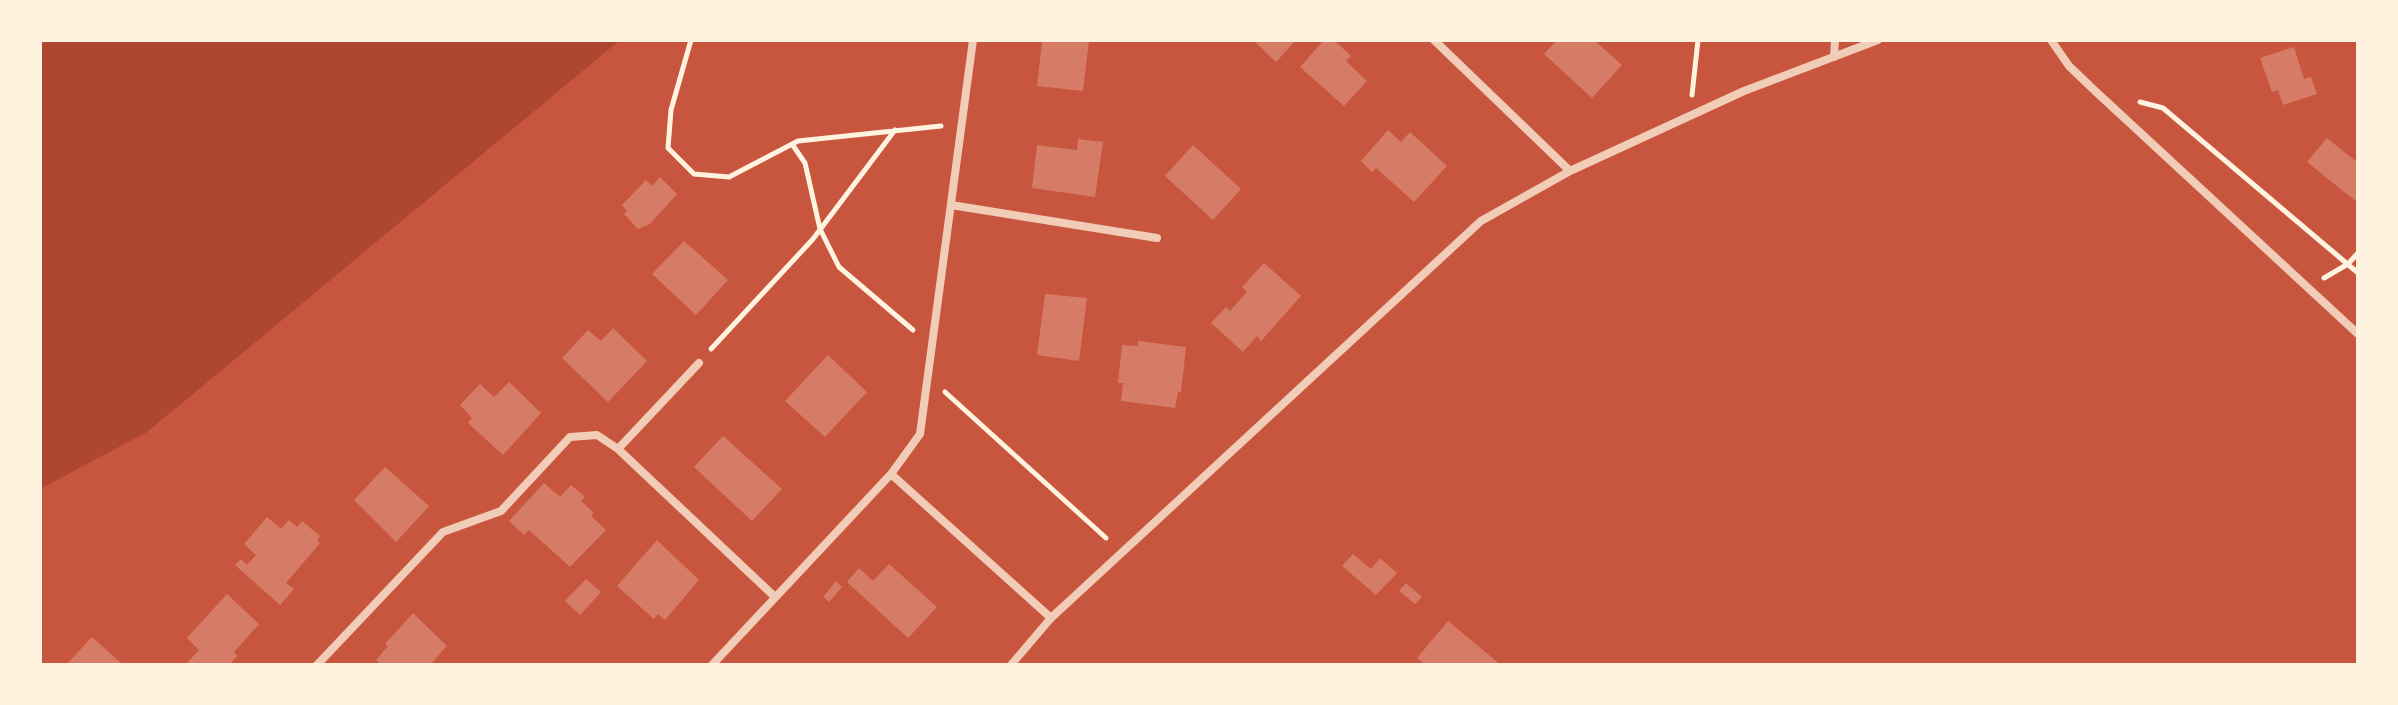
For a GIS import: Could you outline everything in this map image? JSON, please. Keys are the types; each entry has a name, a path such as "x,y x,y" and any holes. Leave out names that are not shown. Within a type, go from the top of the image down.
{"street":[{"path":"712,665 891,474 920,434 973,40"},
{"path":"1434,40 1570,171"},
{"path":"1834,57 1835,40"},
{"path":"1011,665 1051,618 1481,221 1570,171 1689,116 1744,91 1878,40"},
{"path":"2051,40 2077,73 2358,334"},
{"path":"951,205 1157,238"},
{"path":"618,449 699,363"},
{"path":"317,665 443,532 501,511 570,437 597,435 618,449 775,597"},
{"path":"891,474 1051,618"}],"path":[{"path":"691,40 671,110 668,148 694,174 729,177 798,141 895,129 962,125"},
{"path":"1689,116 1698,40"},
{"path":"2135,100 2163,108 2358,273"},
{"path":"699,363 820,229 895,129"},
{"path":"792,144 805,163 820,229 839,267 932,345"},
{"path":"2307,287 2348,264 2358,253"},
{"path":"928,376 1122,553"}],"shaded area":[{"path":"40,40 620,40 147,432 40,489"}],"building":[{"path":"1089,40 1083,91 1037,86 1042,42"},
{"path":"1253,40 1296,40 1276,62"},
{"path":"1324,40 1334,40 1351,56 1346,61 1367,81 1344,106 1300,67"},
{"path":"1557,40 1594,40 1622,65 1592,98 1544,54"},
{"path":"2294,47 2304,79 2311,77 2317,94 2283,105 2278,90 2272,92 2260,58"},
{"path":"1388,130 1401,142 1410,132 1447,166 1414,202 1376,168 1372,172 1361,161"},
{"path":"2327,138 2358,163 2358,203 2307,162"},
{"path":"1078,139 1103,142 1095,197 1032,188 1037,145 1077,150"},
{"path":"1193,145 1241,189 1213,220 1165,176"},
{"path":"660,177 677,194 650,224 638,229 624,214 627,211 622,205 646,180 652,186"},
{"path":"684,241 728,280 696,315 652,274"},
{"path":"1264,263 1301,296 1261,341 1257,336 1243,352 1211,323 1226,307 1230,311 1247,292 1242,287"},
{"path":"1045,294 1087,298 1079,361 1037,355"},
{"path":"613,328 647,361 608,402 562,358 588,330 601,341"},
{"path":"1138,341 1186,347 1181,392 1178,392 1175,408 1121,401 1123,383 1118,383 1122,345 1138,346"},
{"path":"828,355 867,392 825,437 785,401"},
{"path":"509,382 541,413 503,455 468,423 472,418 460,405 480,384 494,397"},
{"path":"723,436 782,489 752,521 694,467"},
{"path":"385,467 429,506 396,542 354,500"},
{"path":"544,483 560,497 571,485 585,497 581,501 606,530 570,567 529,530 524,535 509,521"},
{"path":"267,517 281,529 289,520 297,527 302,521 320,536 317,540 320,543 286,583 294,589 280,605 235,565 241,559 247,565 256,555 244,544"},
{"path":"657,540 699,580 665,620 658,614 654,619 617,586"},
{"path":"1353,554 1371,569 1380,558 1397,573 1376,595 1342,566"},
{"path":"889,564 937,607 908,638 847,582 859,568 873,581"},
{"path":"586,579 601,592 580,615 565,601"},
{"path":"836,581 842,587 829,602 823,597"},
{"path":"1406,583 1422,597 1415,604 1399,591"},
{"path":"227,594 259,624 234,652 237,656 229,665 189,665 187,663 199,650 187,638"},
{"path":"413,613 447,646 430,665 382,665 376,660 388,646 385,644"},
{"path":"1448,621 1501,665 1425,665 1417,658"},
{"path":"92,637 123,665 66,665"}]}
